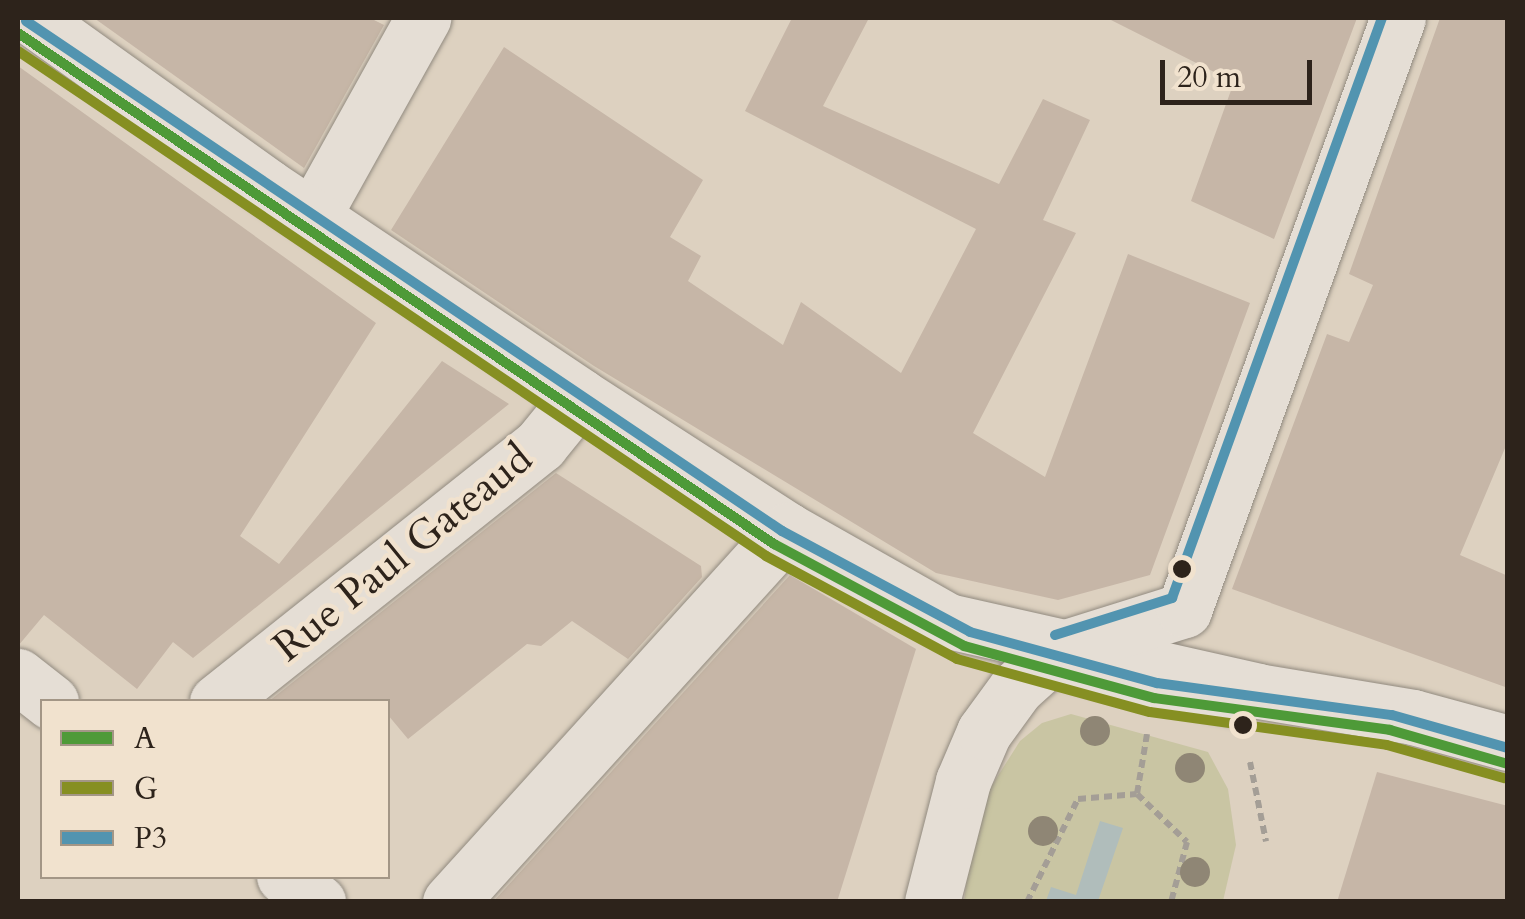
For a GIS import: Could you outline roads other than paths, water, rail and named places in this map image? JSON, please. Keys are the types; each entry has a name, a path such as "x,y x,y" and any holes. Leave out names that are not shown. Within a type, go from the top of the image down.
{"street":[{"path":"32,18 573,402 780,537 948,621 1049,658 1374,710 1508,743"},
{"path":"313,216 423,18"},
{"path":"932,902 963,782 984,732 1049,658 1184,610 1398,18"},
{"name":"Rue Paul Gateaud","path":"221,699 540,445 573,402"},
{"path":"450,902 780,537"},
{"path":"18,676 47,699"},
{"path":"288,879 318,902"}],"lane":[{"path":"18,34 573,402"},
{"path":"1049,658 1154,698 1390,730 1508,764"}]}
